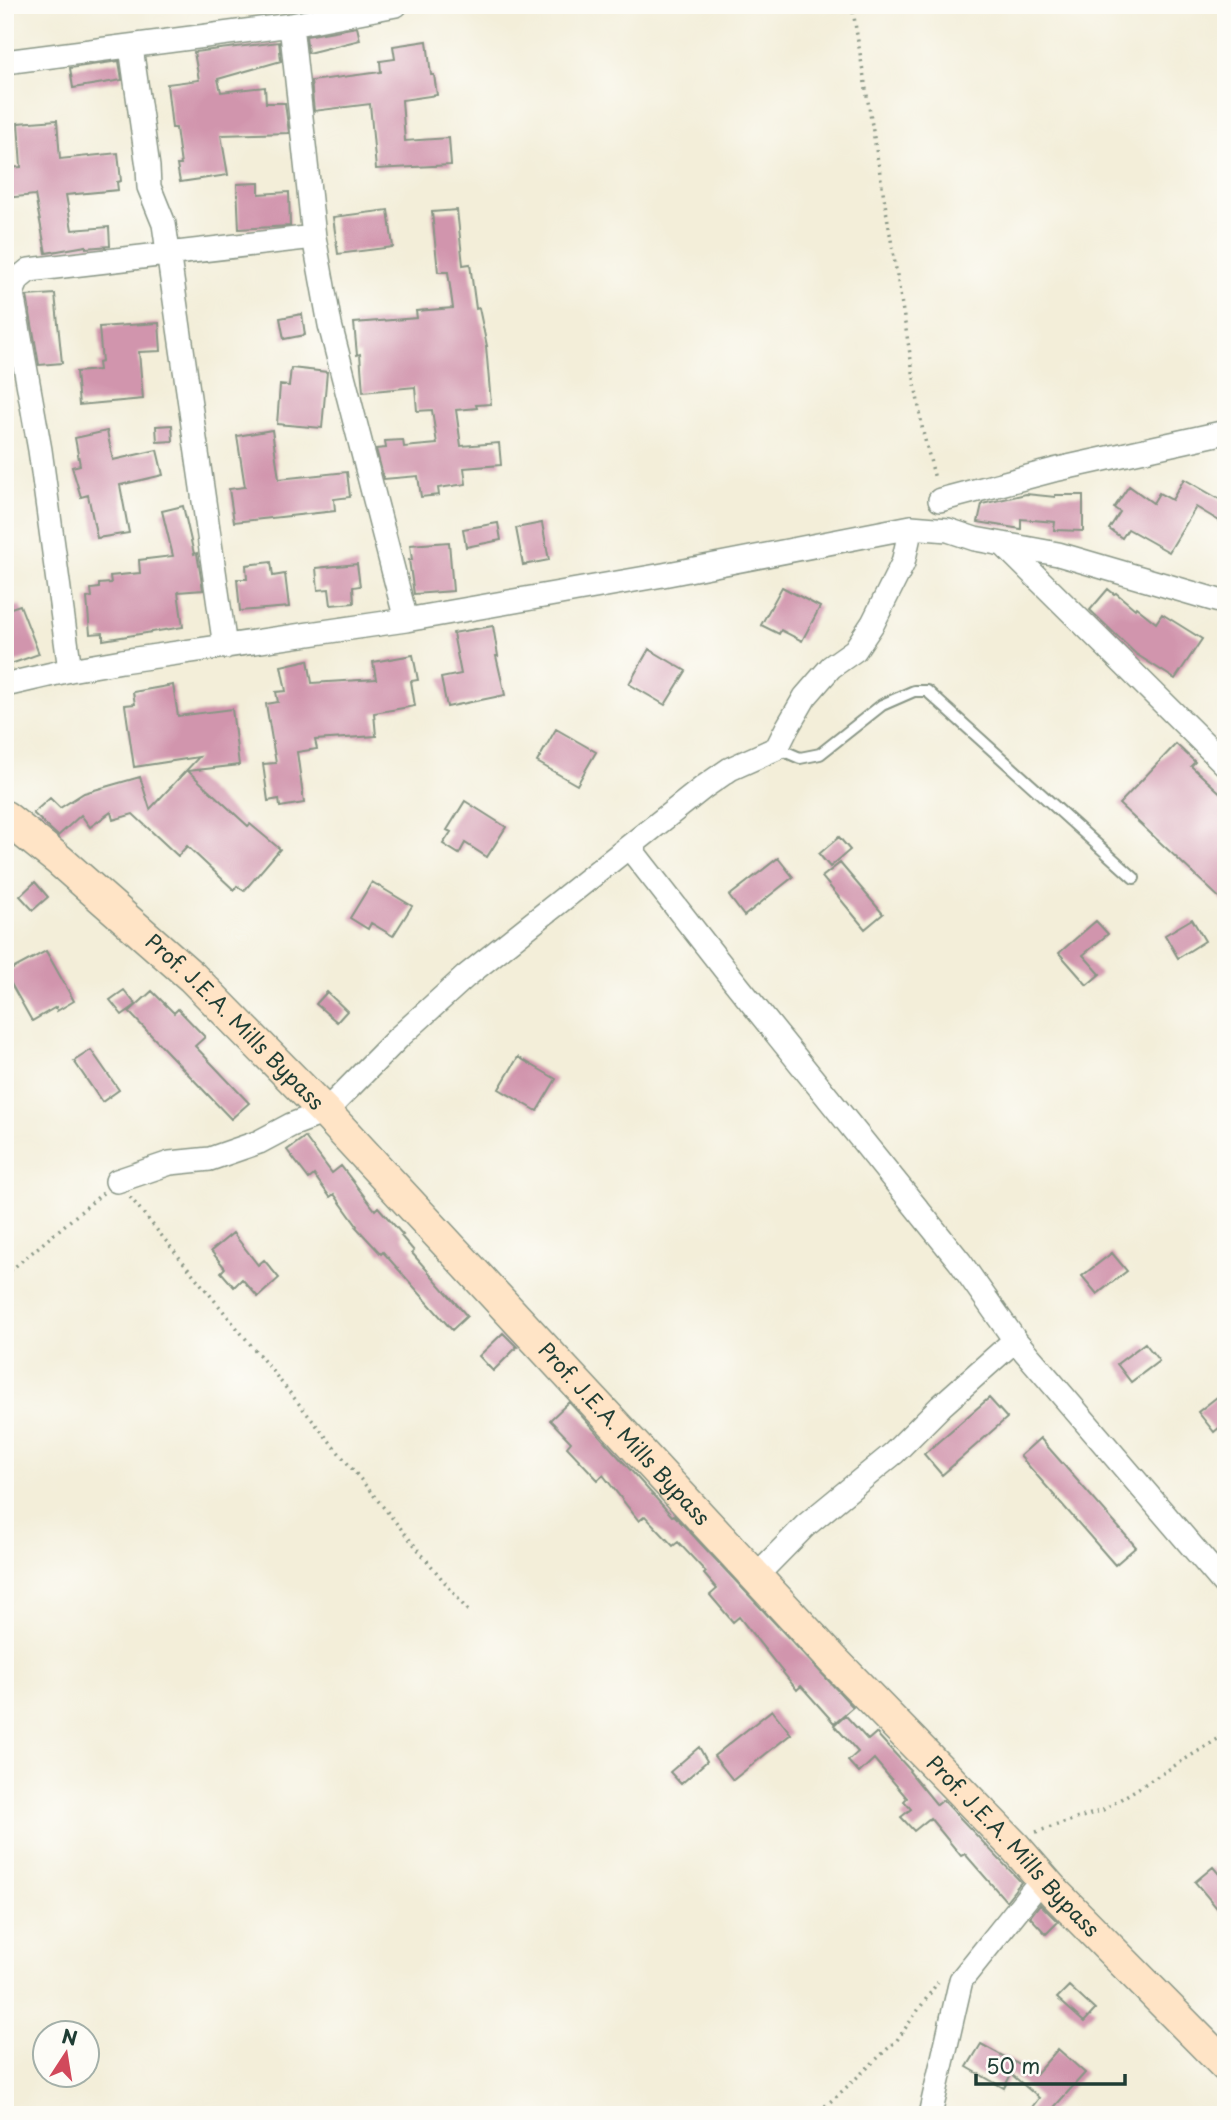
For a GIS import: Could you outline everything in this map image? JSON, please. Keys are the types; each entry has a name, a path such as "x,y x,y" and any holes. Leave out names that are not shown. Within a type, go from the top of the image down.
{"street":[{"path":"5,62 291,24 396,5"},
{"path":"291,24 314,237 330,325 406,620"},
{"path":"131,47 149,187 164,224 225,647"},
{"path":"71,670 40,450 12,293 18,279 29,270 314,237"},
{"path":"940,500 1054,470 1226,432"},
{"path":"117,1181 170,1163 210,1159 259,1142 291,1125 325,1112 398,1038 465,977 704,787 730,769 777,748 805,697 831,667 855,650 873,623 903,563 911,527"},
{"path":"5,685 71,670 406,620 663,575 911,527 948,530 975,539 1040,550 1226,603"},
{"path":"1003,544 1226,765"},
{"name":"Prof. J.E.A. Mills Bypass","path":"5,817 59,860 192,977 325,1112 834,1661 1015,1847 1042,1880 1226,2066"},
{"path":"629,847 960,1262 1015,1340 1226,1586"},
{"path":"756,1576 805,1526 894,1453 941,1406 1015,1340"},
{"path":"930,2115 961,1979 1042,1880"}],"lane":[{"path":"777,748 800,758 820,754 882,705 914,691 927,691 1134,878"}],"path":[{"path":"852,5 923,432 940,500"},
{"path":"5,1275 117,1181 469,1612"},
{"path":"1015,1847 1040,1830 1103,1810 1226,1734"},
{"path":"814,2115 836,2098 897,2040 937,1982 961,1979"}],"building":[{"path":"357,27 360,40 308,53 306,36"},
{"path":"427,41 431,75 434,75 437,95 402,100 405,141 449,138 451,165 376,169 370,104 314,111 311,81 381,72 380,61 395,59 393,46"},
{"path":"279,42 281,61 218,79 221,92 265,87 266,103 285,103 289,133 221,135 228,175 180,182 177,165 181,165 176,128 172,128 167,84 199,80 194,52"},
{"path":"119,61 122,80 73,88 70,68"},
{"path":"57,120 60,159 118,153 121,181 117,182 118,190 66,195 72,230 109,227 110,246 86,246 46,253 35,195 5,198 5,168 21,167 18,123"},
{"path":"259,183 259,194 289,192 290,226 239,229 237,184"},
{"path":"388,210 393,247 338,254 333,217"},
{"path":"457,210 463,265 470,264 476,309 479,308 487,346 491,404 456,410 461,446 499,443 501,465 464,468 466,484 438,488 439,495 421,497 418,476 384,479 376,449 386,448 385,441 403,440 404,447 437,444 432,410 417,411 415,387 363,392 354,323 417,318 416,311 453,308 448,272 438,272 432,212"},
{"path":"55,294 62,363 39,365 27,296"},
{"path":"302,314 305,335 284,339 280,318"},
{"path":"159,323 161,351 139,352 143,399 79,405 76,372 99,370 98,363 102,362 99,327"},
{"path":"291,368 327,372 322,428 277,424 280,385 289,386"},
{"path":"172,425 173,441 157,442 156,426"},
{"path":"272,430 279,479 347,472 350,497 334,499 335,511 234,522 229,489 245,487 237,436"},
{"path":"107,431 113,460 157,450 163,475 120,485 129,533 97,538 88,495 81,497 72,467 80,465 75,438"},
{"path":"1184,479 1226,503 1226,525 1196,507 1169,552 1128,529 1122,538 1109,529 1120,512 1114,508 1129,486 1153,503 1159,493 1172,500"},
{"path":"1026,494 1055,497 1083,495 1083,531 1054,530 1055,522 1021,519 1021,529 978,522 982,504"},
{"path":"183,506 194,554 197,553 203,590 178,592 183,627 103,640 103,633 90,634 87,598 92,597 91,589 99,588 99,584 111,583 110,576 140,573 139,560 173,556 162,511"},
{"path":"498,523 501,540 466,547 463,529"},
{"path":"542,523 549,560 523,565 516,528"},
{"path":"449,542 453,591 414,594 409,560 412,560 410,545"},
{"path":"271,562 273,576 285,574 289,607 240,611 237,579 247,579 246,565"},
{"path":"357,564 360,586 353,587 354,603 331,605 329,589 318,590 316,568"},
{"path":"782,587 820,607 802,641 781,630 779,634 761,625"},
{"path":"1108,589 1156,623 1162,614 1202,639 1175,679 1136,654 1090,610"},
{"path":"20,605 39,654 5,666 5,610"},
{"path":"493,626 496,656 505,695 447,707 441,678 461,674 453,633"},
{"path":"649,649 686,671 665,705 629,684"},
{"path":"413,655 418,680 411,681 415,706 374,713 376,736 315,740 317,749 297,752 304,803 280,807 279,799 268,801 263,764 276,763 266,704 278,702 276,692 286,691 281,666 308,660 312,683 376,679 373,662"},
{"path":"173,685 178,716 232,709 239,765 188,771 248,826 250,824 280,849 244,891 237,886 234,890 187,846 178,856 133,814 113,820 111,812 90,827 81,815 58,836 33,813 50,798 60,808 84,793 140,777 150,809 199,757 134,767 125,705 135,704 133,692"},
{"path":"556,729 596,752 577,785 537,762"},
{"path":"1176,744 1195,762 1191,766 1226,798 1226,904 1119,804"},
{"path":"465,801 506,827 487,857 465,843 459,854 443,844 451,832 447,830"},
{"path":"839,837 850,850 830,867 819,854"},
{"path":"778,858 793,877 744,916 729,896"},
{"path":"840,863 883,914 865,929 822,877"},
{"path":"35,882 48,897 33,910 20,896"},
{"path":"372,882 412,906 393,936 371,923 368,929 350,918"},
{"path":"1192,919 1205,941 1178,958 1165,935"},
{"path":"1096,921 1108,934 1083,955 1100,974 1087,985 1059,953"},
{"path":"46,951 74,1001 57,1011 56,1007 32,1021 5,973"},
{"path":"124,990 136,1005 122,1015 110,1000"},
{"path":"152,991 174,1013 178,1009 205,1037 195,1046 249,1103 231,1119 129,1012"},
{"path":"327,992 347,1011 337,1022 316,1004"},
{"path":"91,1050 119,1090 102,1102 74,1061"},
{"path":"518,1057 556,1079 537,1111 499,1089"},
{"path":"305,1137 332,1173 341,1166 375,1210 378,1207 403,1235 401,1236 414,1251 412,1253 467,1316 452,1330 383,1252 381,1254 356,1227 334,1194 330,1197 314,1175 309,1179 287,1150"},
{"path":"233,1233 258,1265 264,1260 279,1278 258,1297 242,1279 234,1287 221,1272 225,1268 211,1251"},
{"path":"1112,1253 1127,1271 1097,1294 1082,1276"},
{"path":"503,1333 517,1347 493,1371 479,1356"},
{"path":"1145,1343 1159,1361 1131,1382 1117,1364"},
{"path":"1226,1390 1226,1422 1214,1432 1198,1412"},
{"path":"989,1398 1007,1418 942,1475 924,1454"},
{"path":"569,1402 672,1516 674,1515 853,1707 834,1723 801,1686 797,1690 739,1617 733,1622 710,1595 717,1589 704,1574 706,1572 678,1542 673,1546 645,1516 639,1521 603,1475 598,1480 567,1447 571,1442 550,1420"},
{"path":"1040,1438 1136,1547 1115,1565 1020,1456"},
{"path":"772,1710 791,1734 733,1780 714,1756"},
{"path":"845,1715 868,1740 876,1733 937,1805 943,1800 1021,1882 1006,1901 965,1854 961,1856 930,1818 914,1831 901,1817 911,1809 904,1801 907,1798 874,1759 859,1773 848,1761 858,1752 834,1725"},
{"path":"699,1747 707,1761 681,1784 670,1772"},
{"path":"1213,1867 1226,1882 1226,1919 1195,1882"},
{"path":"1040,1904 1058,1922 1046,1934 1030,1917"},
{"path":"1069,1986 1095,2010 1084,2022 1057,1998"},
{"path":"981,2044 1036,2074 1058,2049 1085,2073 1047,2115 1026,2115 1039,2098 1011,2074 1004,2088 967,2067"}]}
